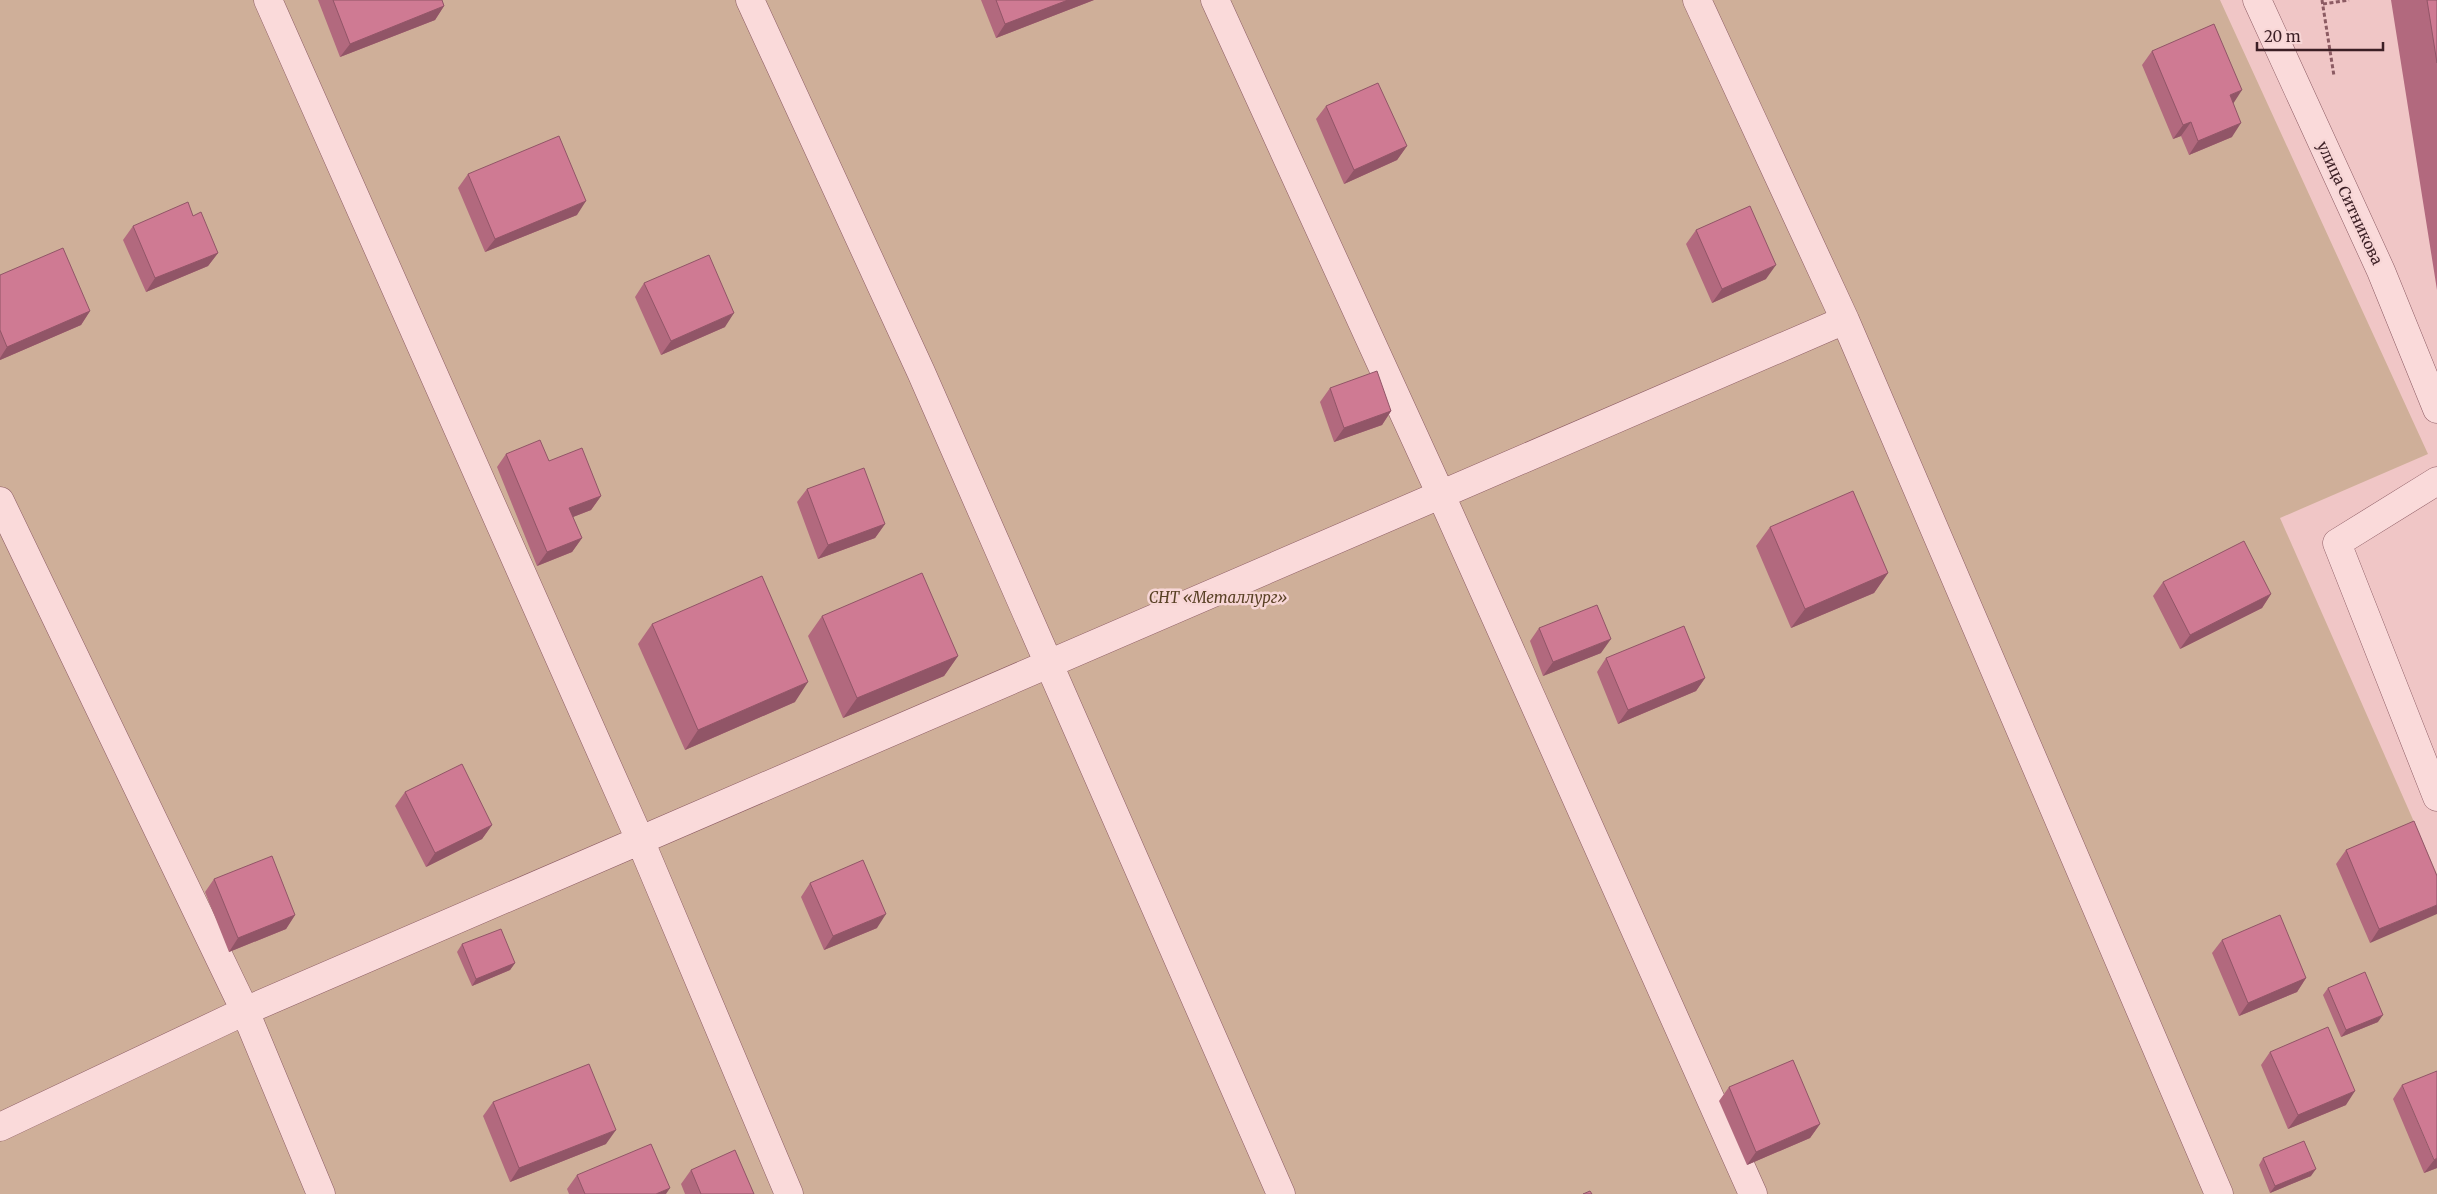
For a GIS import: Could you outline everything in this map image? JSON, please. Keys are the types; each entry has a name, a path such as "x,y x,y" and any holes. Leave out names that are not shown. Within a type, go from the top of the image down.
{"street":[{"path":"268,0 640,840 789,1194"},
{"path":"750,0 921,372 1047,665 1281,1194"},
{"path":"1215,0 1441,495 1753,1194"},
{"path":"1697,0 1845,320 2220,1194"},
{"name":"улица Ситникова","path":"2257,0 2381,272 2437,410"},
{"path":"0,1127 245,1011 1845,320"},
{"path":"2437,481 2337,543 2437,797"},
{"path":"0,501 245,1011 321,1194"}],"path":[{"path":"2335,83 2322,2 2349,0"}],"green space":[{"name":"СНТ «Металлург»","path":"0,0 2220,0 2428,454 2280,518 2437,874 2437,1194 0,1194"}],"building":[{"path":"333,0 442,0 444,6 350,44"},
{"path":"996,0 1068,0 1005,24"},
{"path":"2427,0 2437,0 2437,63"},
{"path":"2214,24 2242,90 2230,95 2241,123 2198,141 2191,122 2183,125 2152,51"},
{"path":"1378,83 1407,146 1354,170 1326,106"},
{"path":"559,136 586,201 495,239 468,174"},
{"path":"188,202 193,216 201,212 218,253 155,278 133,226"},
{"path":"1750,206 1776,265 1722,289 1696,230"},
{"path":"63,248 90,311 7,347 0,330 0,275"},
{"path":"709,255 734,313 671,341 644,283"},
{"path":"1377,371 1391,411 1344,428 1330,388"},
{"path":"540,440 549,461 582,448 601,496 569,508 582,538 547,552 506,454"},
{"path":"864,468 885,524 828,545 807,489"},
{"path":"1853,491 1888,573 1805,609 1770,527"},
{"path":"2244,541 2271,594 2190,635 2163,582"},
{"path":"922,573 958,656 857,698 822,616"},
{"path":"762,576 808,682 698,730 652,624"},
{"path":"1597,605 1611,639 1553,662 1539,628"},
{"path":"1684,626 1705,678 1628,710 1606,658"},
{"path":"462,764 492,825 435,853 405,792"},
{"path":"2414,821 2437,876 2437,905 2379,929 2346,850"},
{"path":"272,856 295,915 238,938 214,879"},
{"path":"863,860 886,914 833,936 810,883"},
{"path":"2280,915 2306,978 2248,1003 2222,940"},
{"path":"501,929 515,963 476,979 462,944"},
{"path":"2365,972 2383,1015 2346,1030 2328,988"},
{"path":"2328,1027 2355,1091 2298,1115 2270,1052"},
{"path":"1793,1060 1820,1124 1756,1152 1729,1087"},
{"path":"589,1064 616,1130 519,1168 493,1102"},
{"path":"2437,1071 2437,1158 2434,1160 2402,1085"},
{"path":"2304,1141 2316,1169 2275,1186 2263,1158"},
{"path":"651,1144 670,1188 656,1194 585,1194 577,1175"},
{"path":"735,1150 754,1194 701,1194 691,1170"}]}
